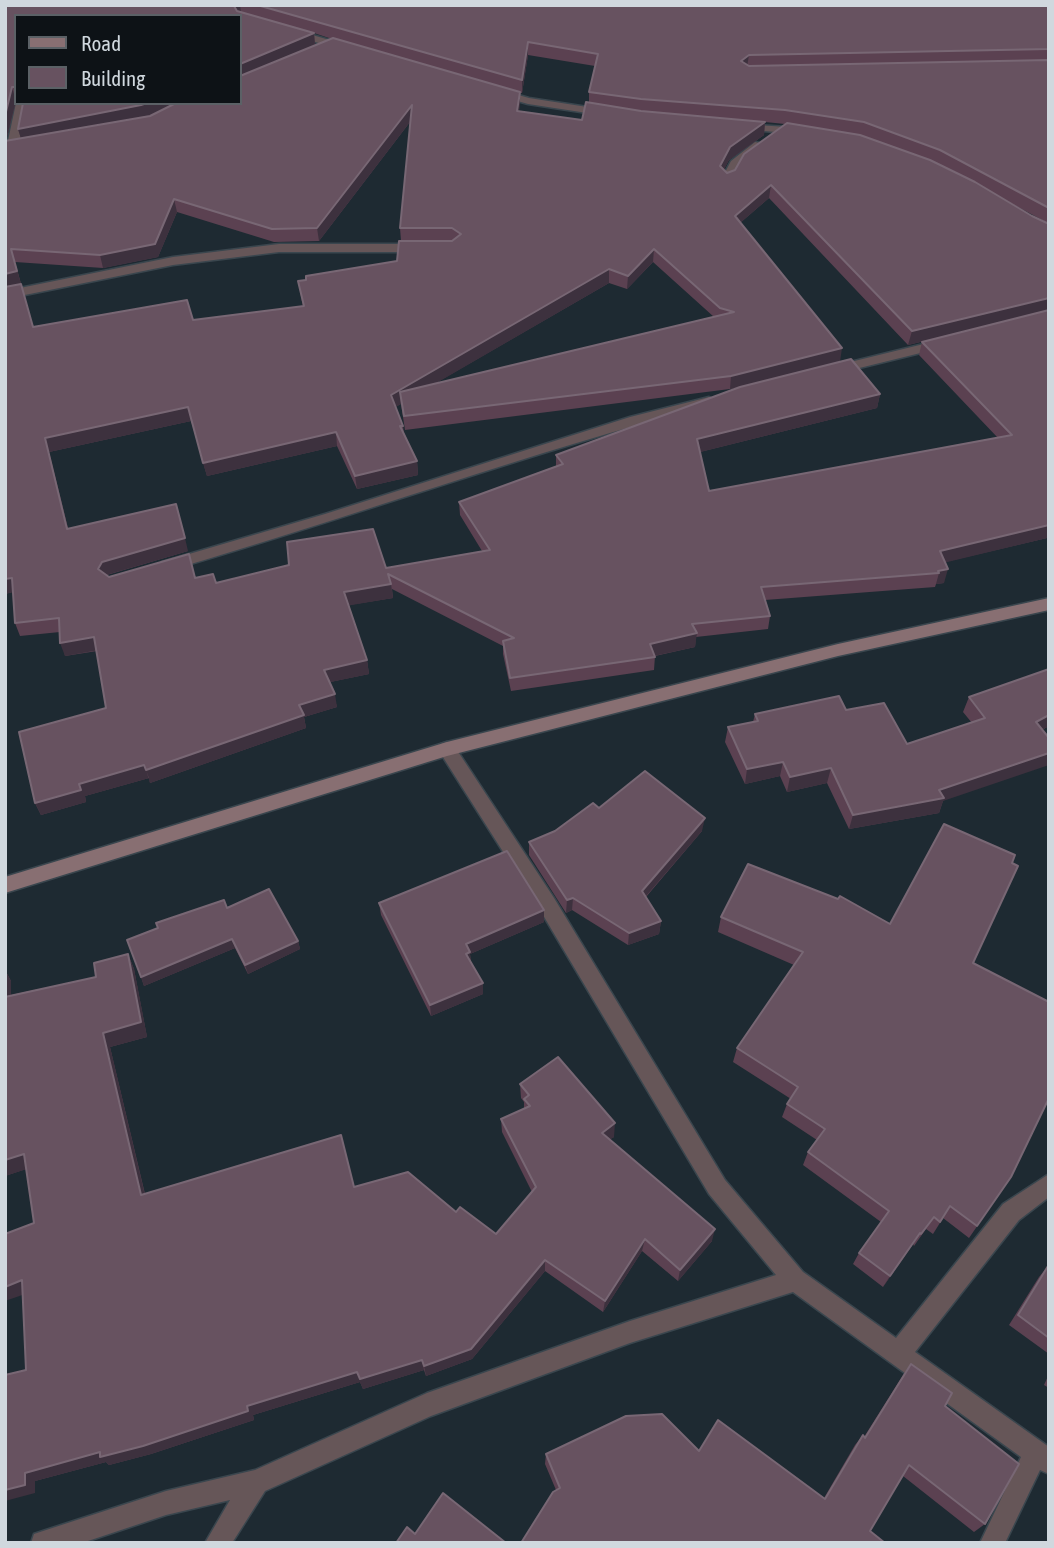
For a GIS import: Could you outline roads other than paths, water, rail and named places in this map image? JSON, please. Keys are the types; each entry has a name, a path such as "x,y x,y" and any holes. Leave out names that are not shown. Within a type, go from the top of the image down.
{"main road":[{"path":"5,885 447,749 838,650 1049,604"}],"street":[{"path":"279,28 354,51"},
{"path":"320,50 333,45"},
{"path":"482,88 528,101 616,114"},
{"path":"14,150 22,105"},
{"path":"734,127 815,132"},
{"path":"727,180 735,163 782,129"},
{"path":"5,295 173,261 279,248 441,248"},
{"path":"826,372 958,339"},
{"path":"151,570 330,518 635,420 720,398"},
{"path":"447,749 547,904 717,1187 795,1280 1042,1458 992,1543"},
{"path":"898,1354 1012,1212 1049,1184"},
{"path":"43,1543 166,1503 256,1482 427,1405 630,1332 795,1280"},
{"path":"217,1543 256,1482"}]}
